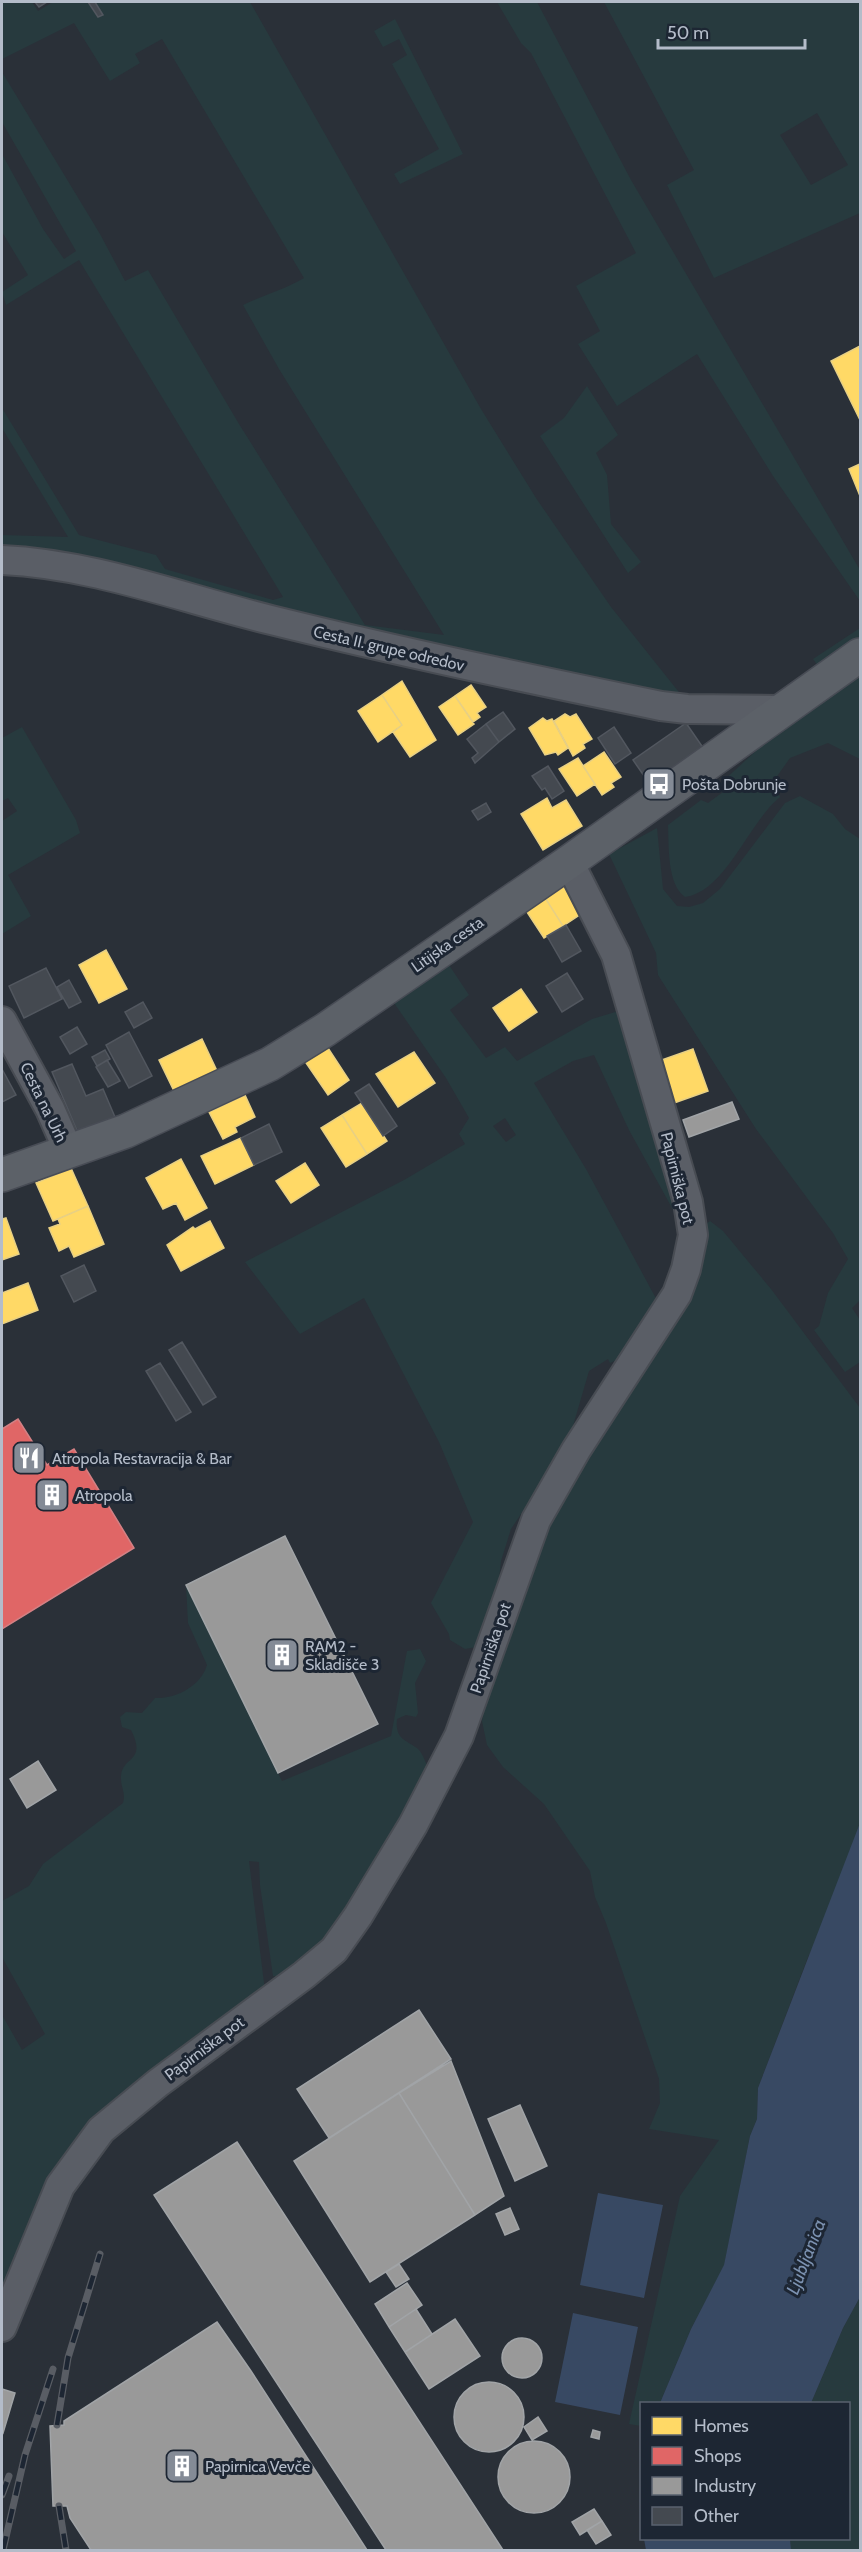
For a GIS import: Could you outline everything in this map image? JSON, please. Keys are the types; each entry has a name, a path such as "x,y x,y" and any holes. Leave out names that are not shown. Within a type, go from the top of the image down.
{"main road":[{"name":"Litijska cesta","path":"2,1175 145,1123 270,1064 323,1031 569,862 780,710 861,655"}],"street":[{"name":"Cesta II. grupe odredov","path":"2,560 37,561 91,570 236,611 373,646 661,706 687,709 780,710"},
{"name":"Papirniška pot","path":"2,2327 60,2186 101,2130 158,2083 304,1975 334,1950 358,1916 414,1825 459,1736 536,1521 576,1450 677,1294 686,1269 693,1235 687,1202 616,955 569,862"},
{"name":"Cesta na Urh","path":"2,1022 50,1109 69,1152"}],"green space":[{"path":"2,2 32,2 38,11 53,2 250,2 481,409 536,498 611,607 682,696 619,686 574,673 557,675 287,615 111,562 44,551 2,548 2,535 68,537 2,428 2,408 79,535 156,555 165,569 273,600 283,597 79,260 6,305 2,292 28,275 2,232 2,154 43,229 64,259 76,251 2,122 2,72 100,234 125,281 148,270 239,424 365,625 444,635 279,369 243,305 304,278 162,39 135,54 140,63 110,81 74,23 2,59"},
{"path":"497,2 537,2 631,180 860,570 860,601 773,476 697,354 617,406 578,344 600,331 576,286 636,253 531,53 521,43"},
{"path":"604,2 860,2 860,213 714,278 667,185 694,170","holes":["817,113 848,165 811,185 780,135"]},
{"path":"395,19 463,154 400,184 394,174 439,149 392,64 407,55 399,39 383,47 374,31"},
{"path":"587,386 618,435 596,453 607,475 611,524 641,562 628,573 540,436 564,418"},
{"path":"860,628 860,637 818,666 813,659"},
{"path":"860,676 860,759 828,743 790,758 773,782 780,797 757,823 725,870 700,892 685,897 679,891 672,874 668,825 701,800 708,803 723,792 721,783 758,749"},
{"path":"22,727 76,820 80,833 8,875 31,916 2,934 2,821 17,811 8,798 2,801 2,738"},
{"path":"800,796 833,814 845,829 860,839 860,1300 852,1308 860,1320 860,1362 845,1372 814,1330 819,1326 828,1293 848,1259 833,1233 756,1129 658,975 656,953 609,854 657,828 663,889 677,906 689,907 703,903 720,889 785,803"},
{"path":"445,959 469,995 450,1010 486,1058 505,1047 517,1061 592,1019 622,1010 674,1185 677,1217 629,1130 594,1055 573,1061 534,1083 586,1169 659,1304 619,1359 610,1363 608,1359 589,1371 568,1443 511,1529 501,1561 497,1598 476,1647 465,1649 450,1640 449,1634 431,1603 473,1522 439,1442 364,1298 300,1334 245,1262 404,1180 465,1144 459,1134 469,1118 446,1078 392,1000","holes":["505,1118 516,1135 506,1142 493,1126"]},
{"path":"710,1221 723,1231 771,1289 860,1408 860,1855 808,1957 758,2088 757,2119 750,2136 724,2266 691,2329 660,2402 640,2402 640,2426 629,2424 680,2196 719,2140 649,2129 660,2103 659,2079 595,1897 590,1871 544,1804 503,1767 487,1745 482,1721 488,1689 552,1517 705,1225"},
{"path":"186,1585 282,1781 391,1736 407,1651 420,1649 426,1661 415,1683 418,1713 416,1717 406,1715 397,1719 397,1730 401,1737 419,1750 427,1765 419,1789 329,1939 281,1977 273,1976 260,1885 259,1862 249,1861 265,1991 108,2108 2,2307 2,2015 22,2050 45,2034 2,1957 2,1901 29,1886 43,1864 123,1803 122,1771 135,1754 136,1749 131,1730 122,1727 120,1717 126,1712 142,1713 155,1698 179,1694 187,1690 204,1672 207,1665 188,1623"},
{"path":"860,2297 860,2550 791,2550 790,2540 850,2540 850,2402 811,2402 843,2328"}],"water":[{"name":"Ljubljanica","path":"860,1823 860,2297 843,2328 811,2402 660,2402 691,2329 724,2265 750,2136 757,2119 758,2088"},
{"path":"598,2193 663,2205 644,2298 580,2285"},
{"path":"573,2313 638,2327 620,2415 555,2402"},
{"path":"644,2540 790,2540 791,2550 646,2550"}],"building: Homes":[{"path":"860,346 860,420 831,361"},
{"path":"860,464 860,496 849,469"},
{"path":"402,681 436,740 410,757 393,732 402,725 382,695"},
{"path":"471,685 486,707 477,713 480,717 473,722 455,696"},
{"path":"382,695 402,725 378,742 358,711"},
{"path":"455,696 474,724 458,735 439,707"},
{"path":"565,714 570,717 576,714 592,739 583,744 585,748 573,756 554,721"},
{"path":"543,718 547,721 552,719 568,748 558,755 556,752 545,755 529,728"},
{"path":"604,752 621,777 611,783 614,787 602,795 583,766"},
{"path":"578,758 595,784 577,796 559,769"},
{"path":"547,798 552,808 566,800 582,826 543,850 521,814"},
{"path":"561,882 581,914 563,926 542,893"},
{"path":"542,893 563,926 544,938 523,906"},
{"path":"106,950 127,989 99,1003 79,965"},
{"path":"521,989 537,1012 509,1031 493,1008"},
{"path":"202,1039 217,1071 174,1091 159,1060"},
{"path":"326,1045 349,1080 328,1095 304,1060"},
{"path":"693,1049 708,1091 674,1103 659,1061"},
{"path":"414,1052 435,1083 398,1107 376,1074"},
{"path":"245,1095 255,1117 235,1127 237,1132 223,1139 209,1112"},
{"path":"362,1103 387,1141 367,1154 342,1115"},
{"path":"342,1115 367,1154 346,1167 321,1128"},
{"path":"241,1138 254,1165 215,1184 201,1156"},
{"path":"181,1159 207,1208 185,1220 176,1203 163,1209 146,1178"},
{"path":"305,1163 319,1185 291,1203 276,1181"},
{"path":"71,1168 88,1206 53,1221 36,1183"},
{"path":"88,1206 104,1244 74,1257 69,1246 59,1251 49,1228 60,1224 58,1219"},
{"path":"6,1218 19,1254 2,1260 2,1219"},
{"path":"210,1221 224,1248 181,1271 167,1245 193,1227 195,1229"},
{"path":"28,1283 38,1310 2,1324 2,1293"}],"building: Shops":[{"name":"Atropola","path":"18,1419 47,1465 74,1449 134,1548 2,1629 2,1429"}],"building: Industry":[{"path":"732,1102 739,1119 689,1137 683,1120"},
{"name":"RAM2 - Skladišče 3","path":"285,1536 378,1724 278,1773 186,1585"},
{"path":"38,1761 56,1790 27,1808 10,1779"},
{"path":"419,2010 451,2059 329,2138 297,2089"},
{"path":"451,2061 504,2196 475,2215 399,2093"},
{"path":"399,2093 475,2215 370,2282 294,2161"},
{"path":"520,2105 547,2166 515,2181 488,2119"},
{"name":"Papirnica Vevče","path":"237,2142 503,2550 386,2550 154,2195"},
{"path":"510,2208 519,2229 505,2235 496,2214"},
{"path":"399,2264 409,2279 396,2287 386,2272"},
{"path":"407,2283 422,2305 389,2327 375,2304"},
{"path":"416,2309 432,2334 405,2352 389,2327"},
{"path":"455,2319 480,2356 429,2389 405,2352"},
{"name":"Papirnica Vevče","path":"217,2322 367,2550 91,2550 70,2518 67,2506 53,2506 50,2426 64,2425 64,2421"},
{"path":"522,2338 536,2344 542,2358 536,2372 522,2378 508,2372 502,2358 508,2344"},
{"path":"489,2382 502,2385 514,2392 521,2404 524,2417 521,2430 514,2442 502,2449 489,2452 476,2449 464,2442 457,2430 454,2417 457,2404 464,2392 476,2385"},
{"path":"2,2389 15,2393 3,2433 2,2432"},
{"path":"538,2417 547,2431 532,2440 524,2427"},
{"path":"593,2430 600,2432 599,2439 591,2437"},
{"path":"534,2441 554,2447 564,2457 570,2477 564,2497 554,2507 534,2513 514,2507 504,2497 498,2477 504,2457 514,2447"},
{"path":"594,2509 602,2521 580,2535 572,2522"},
{"path":"602,2521 611,2535 596,2544 587,2530"}],"building: Other":[{"path":"35,2 47,2 39,7"},
{"path":"88,2 95,2 103,15 98,17"},
{"path":"503,712 515,729 499,742 486,724"},
{"path":"686,723 704,749 651,786 633,760"},
{"path":"486,724 499,742 475,763 472,758 478,753 467,739"},
{"path":"614,727 631,753 615,764 598,738"},
{"path":"548,766 564,791 552,799 545,788 542,790 532,776"},
{"path":"486,803 491,812 478,820 472,811"},
{"path":"566,925 581,951 562,962 547,936"},
{"path":"46,968 62,999 24,1018 9,986"},
{"path":"567,973 583,999 562,1012 546,986"},
{"path":"69,980 81,1002 69,1008 57,987"},
{"path":"143,1002 152,1018 134,1028 125,1012"},
{"path":"77,1027 87,1044 70,1054 60,1037"},
{"path":"129,1032 152,1076 129,1088 106,1045"},
{"path":"105,1050 110,1059 97,1066 92,1057"},
{"path":"107,1060 120,1081 108,1087 96,1067"},
{"path":"72,1064 86,1096 103,1089 115,1117 78,1133 52,1072"},
{"path":"2,1069 16,1095 2,1102"},
{"path":"369,1084 397,1126 383,1136 355,1093"},
{"path":"269,1124 282,1152 254,1165 241,1138"},
{"path":"84,1265 96,1291 74,1302 61,1276"},
{"path":"182,1342 216,1397 203,1405 169,1350"},
{"path":"160,1363 191,1412 176,1421 146,1371"}],"railway":[{"path":"57,2425 68,2358 100,2254"},
{"path":"3,2550 25,2455 53,2369"},
{"path":"2,2495 9,2476"},
{"path":"59,2506 66,2550"}],"place":[{"name":"Pošta Dobrunje","path":"659,784"},
{"name":"Atropola Restavracija & Bar","path":"29,1458"},
{"name":"Atropola","path":"52,1495"},
{"name":"RAM2 - Skladišče 3","path":"282,1655"},
{"name":"Papirnica Vevče","path":"182,2466"}]}
